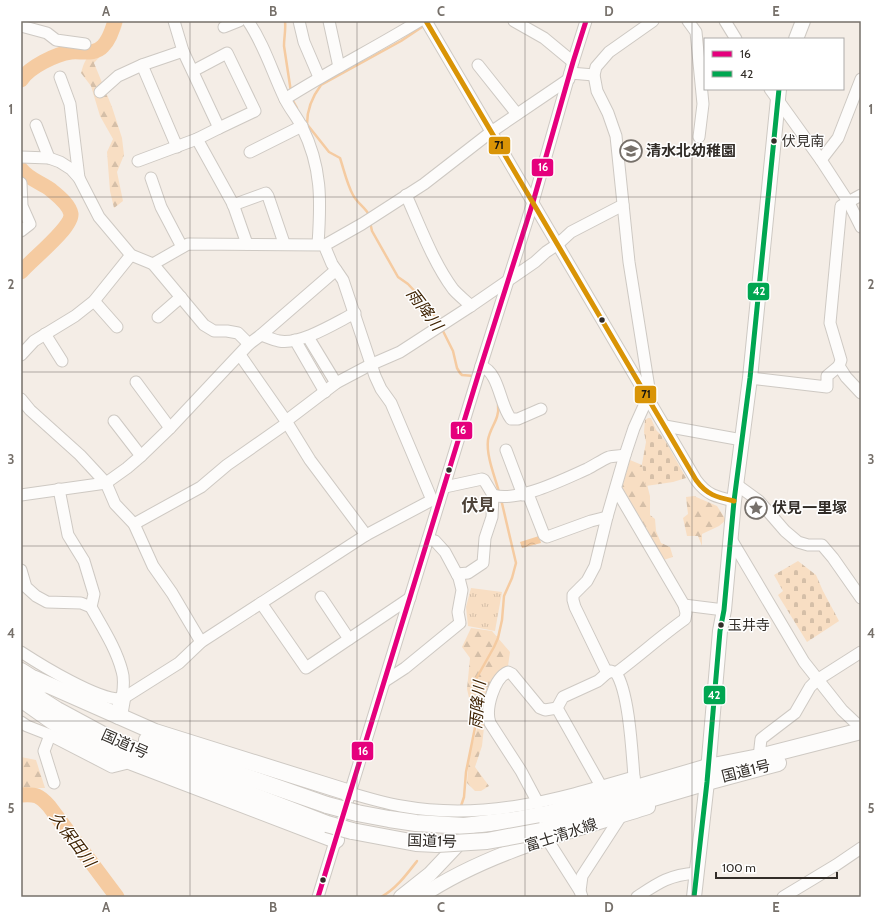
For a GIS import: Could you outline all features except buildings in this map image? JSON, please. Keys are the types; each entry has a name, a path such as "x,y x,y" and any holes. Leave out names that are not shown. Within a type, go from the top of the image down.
{"highway":[{"name":"国道1号","path":"21,670 78,706 142,738 201,761 327,805 389,820 416,823 464,826 515,820 551,812 635,782 707,774 861,742"},
{"path":"35,679 155,732 350,793"},
{"name":"国道1号","path":"21,687 57,710 120,744 327,824 373,836 416,843 437,844 487,841 544,835 707,774 759,757 861,730"},
{"path":"21,699 52,721 78,736 132,762 336,840"},
{"path":"119,716 122,699"}],"main road":[{"path":"796,38 803,21"},
{"path":"694,897 734,501 750,378 775,92"},
{"name":"富士清水線","path":"420,897 441,883 489,859 544,835 621,816 682,796 707,774"},
{"path":"402,897 430,874 477,825"}],"street":[{"path":"174,21 183,51 219,128"},
{"path":"224,27 239,21"},
{"path":"248,21 270,61 285,99 302,126 309,143 318,172 321,245 343,280 355,313 370,364 381,389 391,403 436,501"},
{"path":"299,21 304,42 319,77"},
{"path":"329,21 339,67"},
{"path":"285,99 319,77 388,40 419,21"},
{"path":"426,21 696,480 705,491 712,495 734,501"},
{"path":"514,21 544,38 571,72 594,75"},
{"path":"318,897 428,539 436,501 445,487 481,366 533,202 586,21"},
{"path":"350,793 400,806 444,811 485,810 538,803 601,786 635,782 626,702 619,677 611,673 573,600 573,595 587,581 595,566 606,517 634,428 648,397 649,388 629,262 616,136 608,113 597,91 594,75 596,67 609,52 653,21"},
{"path":"688,21 696,32 703,104 699,137"},
{"path":"725,21 735,38"},
{"path":"21,26 47,33 56,40 85,44"},
{"path":"100,92 118,76 142,65 183,51"},
{"path":"138,161 197,139 255,111 227,53 193,71"},
{"path":"142,65 177,147"},
{"path":"478,65 517,114"},
{"path":"153,264 188,244 284,243 321,245 439,174 491,132 571,72"},
{"path":"60,77 70,104 79,167 79,178"},
{"path":"820,160 838,138 861,79"},
{"path":"775,92 849,203 861,227"},
{"path":"36,125 50,158"},
{"path":"250,152 302,126"},
{"path":"197,139 233,205 247,244"},
{"path":"21,157 50,158 71,169 79,178 99,217 131,255 153,264 204,325 214,331 238,333 249,344"},
{"path":"151,178 161,207 182,247"},
{"path":"21,188 22,206 30,224 21,231"},
{"path":"233,205 266,193 284,243"},
{"path":"406,195 425,239 444,276 454,290 471,306"},
{"path":"750,378 827,387 827,376 839,366 841,360 830,323 841,206 849,203 861,195"},
{"path":"134,524 201,487 227,465 336,383 370,364 400,352 508,280 558,244 570,232 623,205"},
{"path":"21,355 34,341 75,316 94,301 131,255"},
{"path":"21,495 106,483 127,468 170,428 249,344 336,270"},
{"path":"158,317 181,297"},
{"path":"94,301 116,327"},
{"path":"261,335 280,342 308,337 355,313"},
{"path":"45,334 62,361"},
{"path":"308,337 336,383"},
{"path":"295,340 325,392"},
{"path":"240,355 310,460 366,535"},
{"path":"481,366 487,368 492,376 504,407 511,419 518,419 541,409"},
{"path":"839,366 846,377 861,394"},
{"path":"136,382 170,428"},
{"path":"21,399 30,410 80,455 106,483 116,504 134,524 153,566 172,593 201,642"},
{"path":"114,421 141,456"},
{"path":"665,426 742,440"},
{"path":"506,450 544,535 547,537 606,517"},
{"path":"493,495 498,497 511,497 525,494 587,469 610,457 625,455"},
{"path":"445,487 482,479 493,495 492,517 485,538 482,563 468,573 457,574"},
{"path":"737,485 759,501 785,532 798,542 808,545 822,545 861,598"},
{"path":"59,489 68,535 84,561 94,594 91,607"},
{"path":"557,708 562,697 598,681 611,673 646,650 663,634 685,619 686,613 684,605 616,489"},
{"path":"21,652 65,678 92,691 116,700 122,699 179,663 201,642 366,535 436,501"},
{"path":"385,681 405,668 460,623 458,612 462,586 446,552 436,541 428,539"},
{"path":"731,539 804,662 842,710 861,730"},
{"path":"21,570 23,588 47,602 81,603 91,607 111,643 122,672 124,687 122,699"},
{"path":"321,597 349,639"},
{"path":"261,603 306,668 410,598"},
{"path":"684,605 724,610"},
{"path":"759,757 762,739 795,713 810,687 817,680 861,652"},
{"path":"538,803 521,772 490,723 488,716 492,695 499,680 508,672 512,674 542,710 557,708"},
{"path":"557,708 601,786"},
{"path":"21,722 50,735 112,767 132,762"},
{"path":"50,735 44,751 54,784"},
{"path":"581,894 580,880 586,868 604,845 621,816"},
{"path":"544,835 581,894"},
{"path":"783,897 861,848"},
{"path":"637,897 658,883 671,877 696,872"}],"green space":[{"path":"114,21 123,21 119,33 112,44 94,63 112,107 122,138 124,155 117,172 123,201 114,208 110,191 107,152 113,139 100,116 91,86 81,73 87,59 98,51 106,42 110,35"},
{"path":"651,418 656,430 666,442 686,478 673,482 646,486 642,464 646,442 644,432 645,420"},
{"path":"630,460 642,465 650,496 650,515 655,519 656,531 661,543 670,547 673,557 657,562 621,490"},
{"path":"694,496 717,506 726,520 719,526 702,534 702,546 698,536 687,536 683,518 688,514 686,497"},
{"path":"798,561 816,575 839,621 807,642 778,595 783,591 774,575"},
{"path":"471,588 502,592 495,631 468,626 466,607"},
{"path":"471,628 492,631 510,652 508,666 494,680 487,699 482,746 475,767 489,786 481,791 475,791 467,783 469,756 478,725 477,704 470,702 467,689 470,658 462,647"},
{"path":"21,757 36,760 45,788 21,788"}],"water":[{"path":"539,536 541,543 522,548 520,542"}],"waterway":[{"name":"久保田川","path":"21,80 30,70 58,55 71,52 92,52 100,49 109,37 115,21"},
{"name":"雨降川","path":"285,21 284,46 291,92"},
{"path":"307,124 311,103 321,85 401,41 425,25"},
{"name":"雨降川","path":"292,99 297,108"},
{"name":"雨降川","path":"306,123 329,152 340,158 347,182 353,195 369,215"},
{"name":"久保田川","path":"21,169 27,176 47,187 60,198 66,204 71,214 70,220 65,227 21,272"},
{"name":"雨降川","path":"370,222 372,231 398,277 408,284 421,298 439,322"},
{"name":"雨降川","path":"442,329 453,351 457,368 460,373 462,375 474,376"},
{"name":"雨降川","path":"498,405 498,415 489,435 488,453 499,492"},
{"name":"雨降川","path":"461,806 464,797 466,772 480,703 476,688 476,679 498,638 502,620 504,596 512,578 516,563 501,499"},
{"name":"久保田川","path":"21,795 37,796 49,806 117,897"},
{"name":"雨降川","path":"381,897 396,886 417,861"}],"transit line":[{"name":"71","path":"426,21 696,480 712,495 734,501"},
{"name":"16","path":"318,897 481,366 533,202 586,21"},
{"name":"42","path":"694,897 707,782 720,631 724,610 734,501 750,378 779,90"}],"place":[{"name":"伏見南","path":"774,141"},
{"name":"清水北幼稚園","path":"631,151"},
{"name":"伏見一里塚","path":"756,508"},
{"name":"玉井寺","path":"721,625"}],"district":[{"name":"伏見","path":"478,505"}]}
